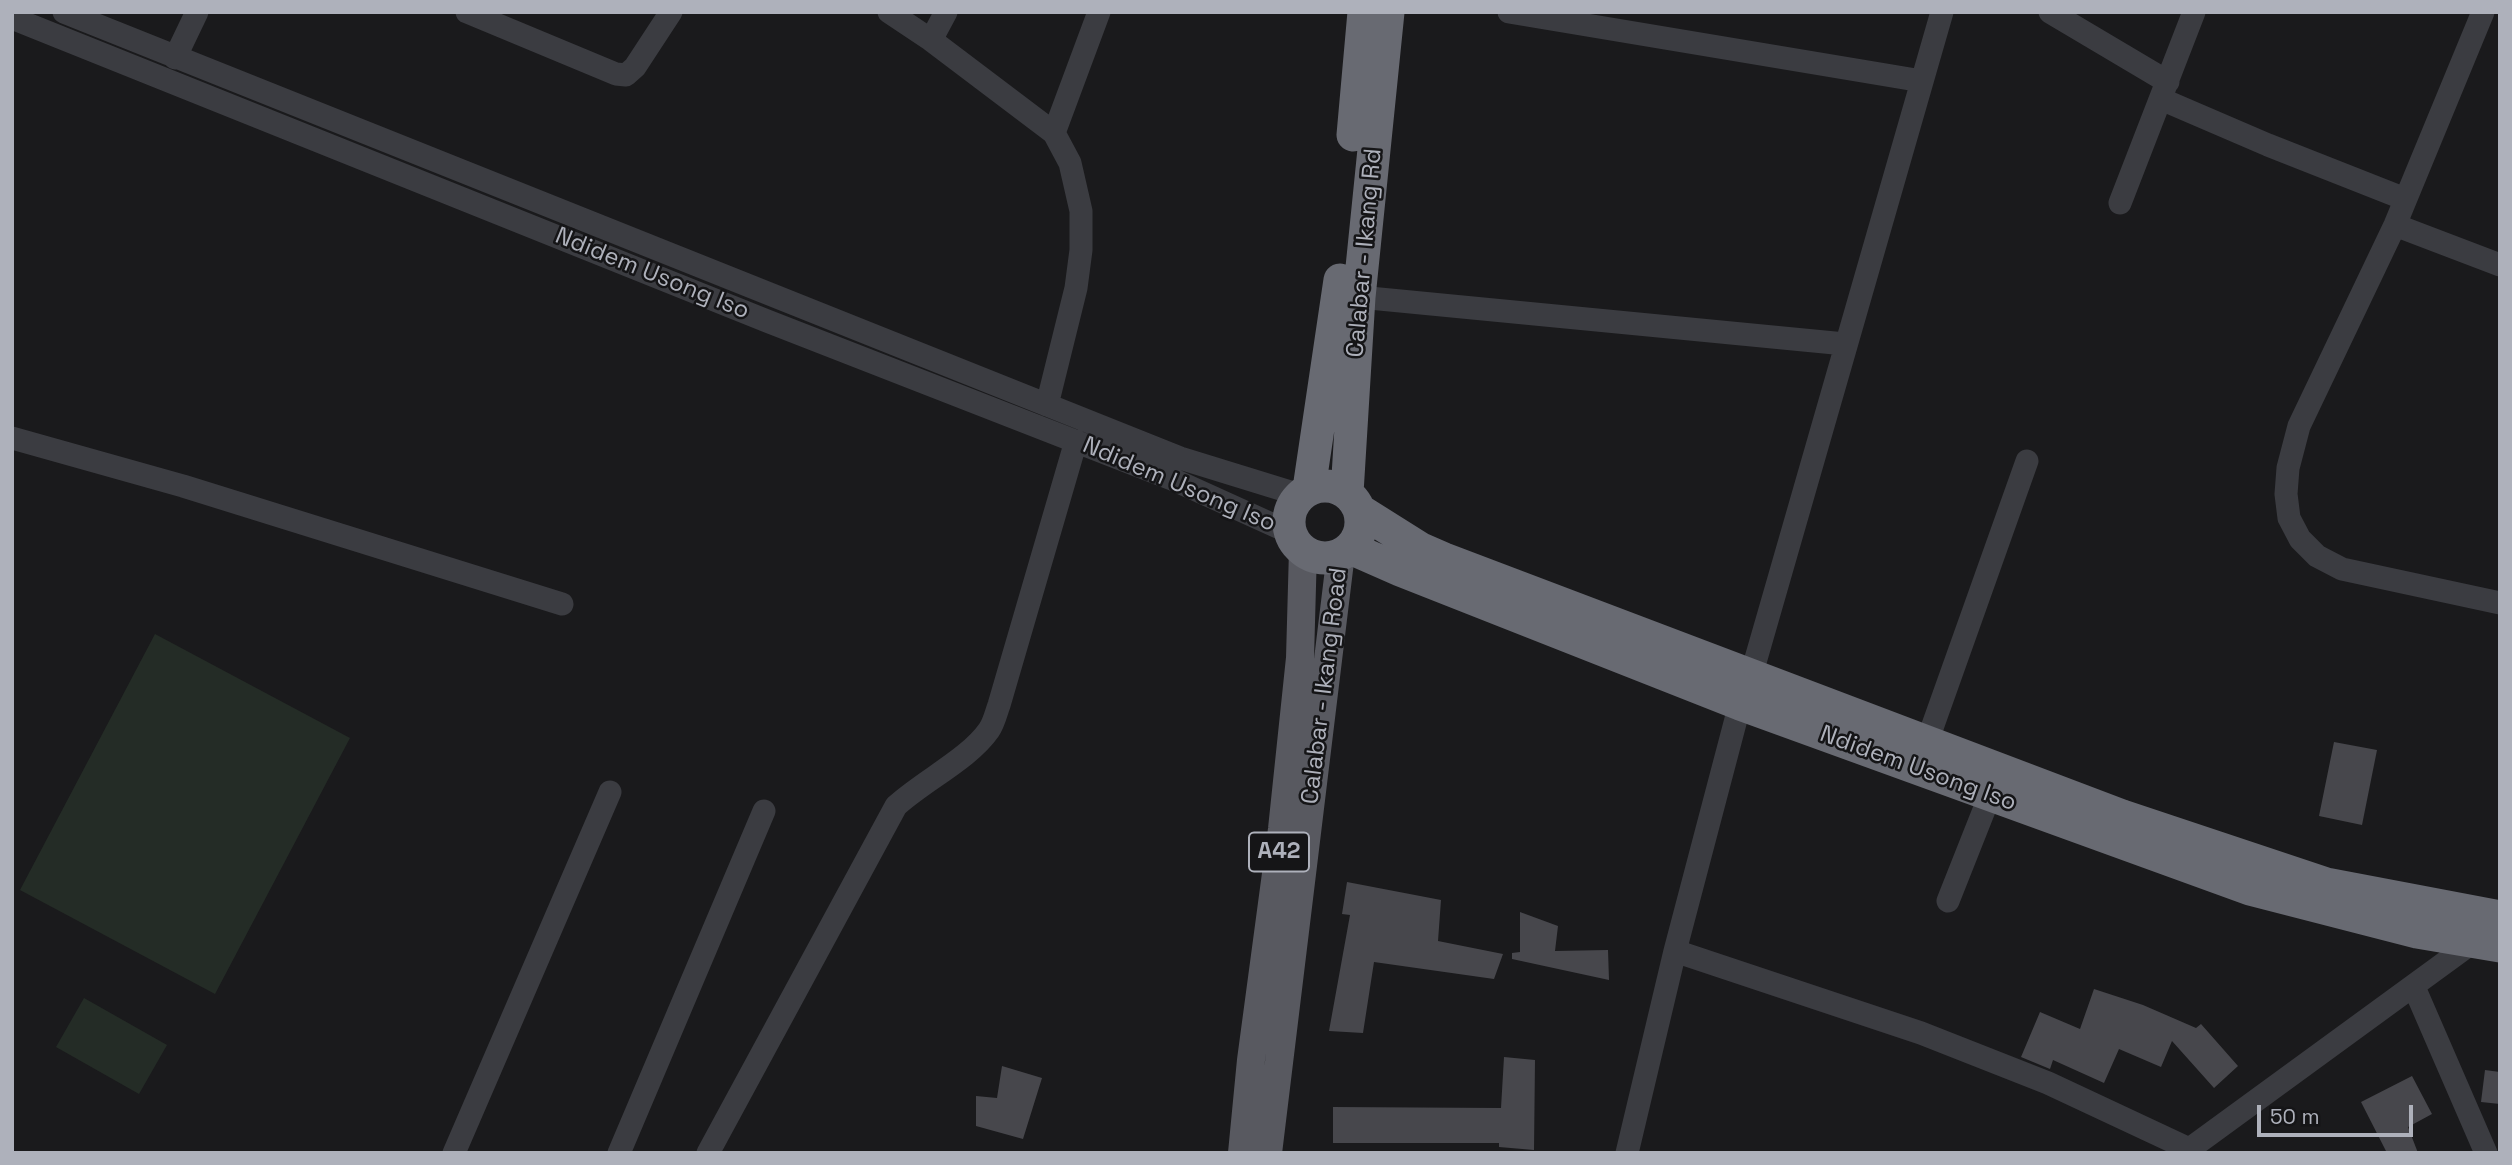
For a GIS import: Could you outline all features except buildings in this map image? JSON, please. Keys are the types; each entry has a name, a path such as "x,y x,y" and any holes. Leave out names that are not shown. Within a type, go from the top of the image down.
{"highway":[{"name":"Calabar - Ikang Rd","path":"1304,492 1338,297 1364,12"},
{"name":"Calabar - Ikang Rd","path":"1353,502 1359,297 1388,12"},
{"path":"1329,486 1353,502 1359,530 1345,551 1321,557 1297,541 1290,513 1304,492 1329,486"},
{"name":"Ndidem Usong Iso","path":"1353,502 1421,549 1990,795 2250,890 2417,932 2486,944"},
{"name":"Ndidem Usong Iso","path":"1345,551 1745,690 1927,742 2122,816 2326,884 2500,918"}],"main road":[{"name":"Calabar - Ikang Road","path":"1242,1153 1300,658 1297,541"},
{"name":"Calabar - Ikang Road","path":"1268,1153 1345,551"}],"street":[{"name":"Ndidem Usong Iso","path":"64,12 1180,458 1304,492"},
{"path":"175,58 197,12"},
{"path":"467,12 615,74 626,75 635,67 671,12"},
{"path":"890,12 1054,133 1070,163 1081,211 1081,250 1076,288 1047,405"},
{"path":"931,40 946,12"},
{"path":"1054,133 1099,12"},
{"path":"1508,12 1922,81"},
{"path":"1627,1153 1675,951 1745,690 1942,12"},
{"path":"2050,12 2164,91 2268,145 2405,199"},
{"path":"2120,203 2194,12"},
{"path":"2483,12 2395,225 2299,426 2288,468 2286,494 2289,518 2300,539 2316,555 2342,569 2500,603"},
{"name":"Ndidem Usong Iso","path":"12,18 1172,479 1297,541"},
{"path":"2395,225 2500,265"},
{"path":"1359,297 1845,344"},
{"path":"12,438 183,486 562,604"},
{"path":"708,1153 896,806 913,790 940,773 989,730 999,705 1076,441"},
{"path":"1927,742 2027,461"},
{"path":"454,1153 610,792"},
{"path":"1948,901 1990,795"},
{"path":"619,1153 764,811"},
{"path":"1675,951 1933,1038 2048,1083 2187,1151 2413,987 2486,944 2500,923"},
{"path":"2413,987 2486,1153"}],"shaded area":[{"path":"155,634 350,738 215,994 20,890"},
{"path":"84,998 167,1045 139,1094 56,1047"}]}
